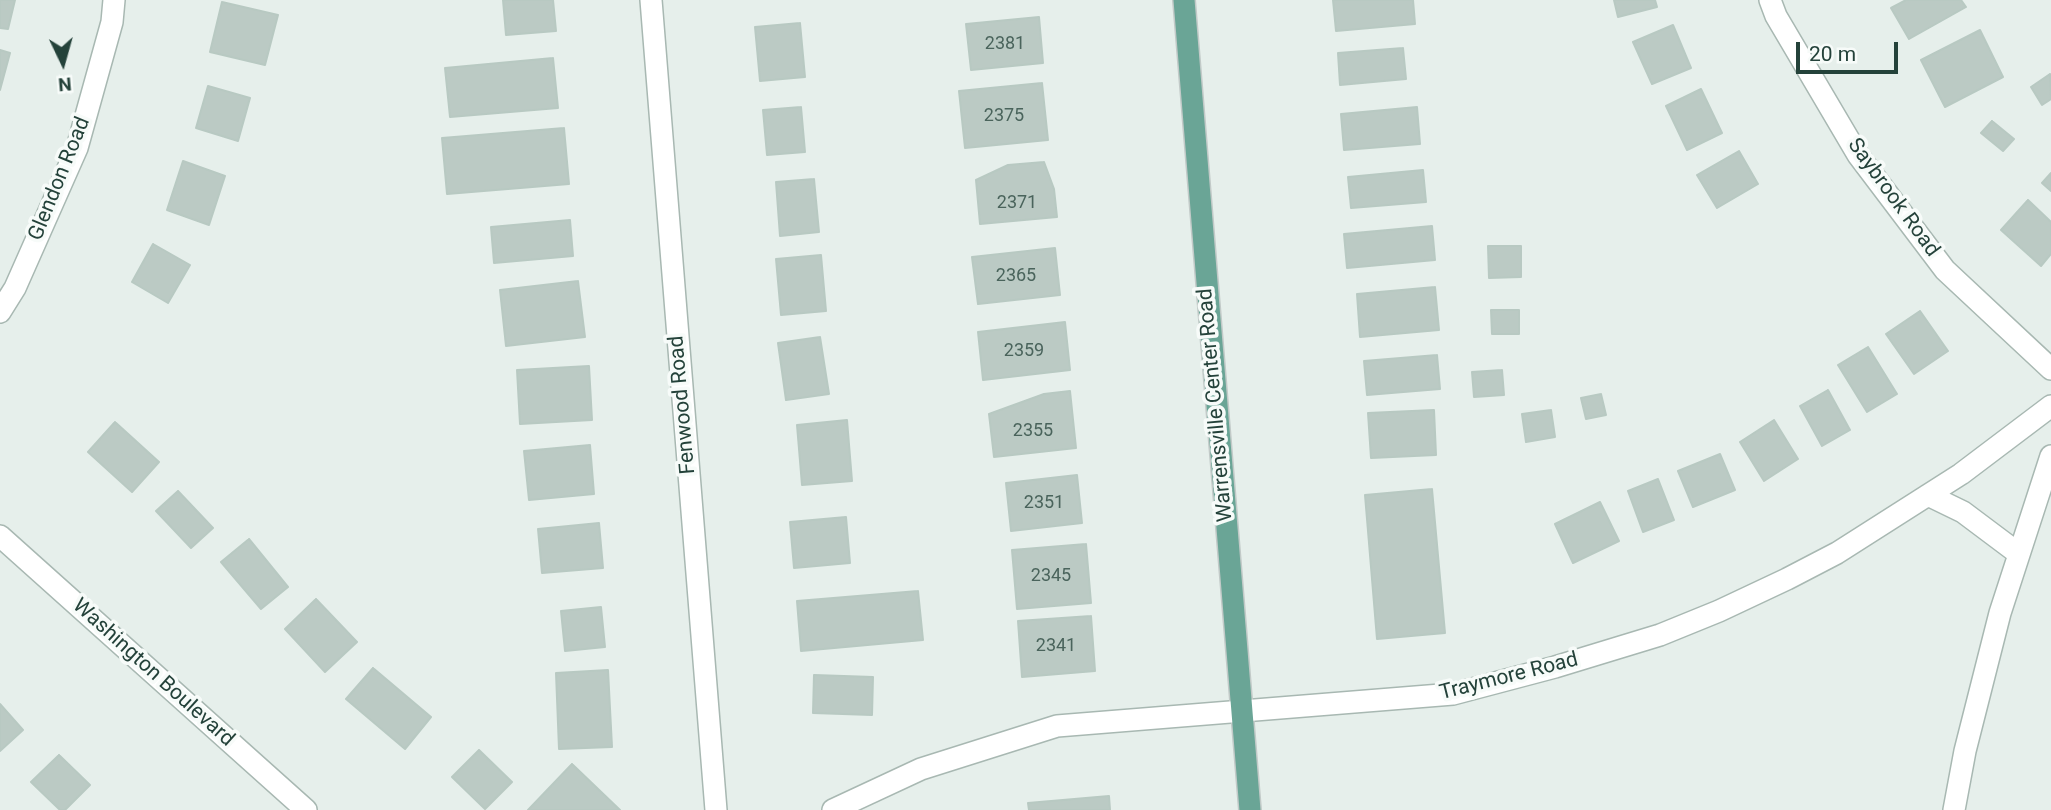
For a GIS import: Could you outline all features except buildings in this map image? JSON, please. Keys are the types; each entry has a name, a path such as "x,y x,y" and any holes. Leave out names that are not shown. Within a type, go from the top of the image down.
{"main road":[{"name":"Warrensville Center Road","path":"1184,0 1250,810"}],"street":[{"name":"Glendon Road","path":"0,312 15,288 77,148 113,22 114,0"},
{"name":"Fenwood Road","path":"651,0 716,810"},
{"name":"Saybrook Road","path":"1770,0 1776,16 1858,155 1945,270 2051,369"},
{"name":"Traymore Road","path":"833,810 921,769 1056,726 1452,694 1555,667 1660,635 1719,611 1837,552 1961,474 2051,406"},
{"path":"1954,810 1965,751 2000,613 2051,456"},
{"path":"1928,495 1963,512 2019,554"},
{"name":"Washington Boulevard","path":"0,537 306,810"}]}
